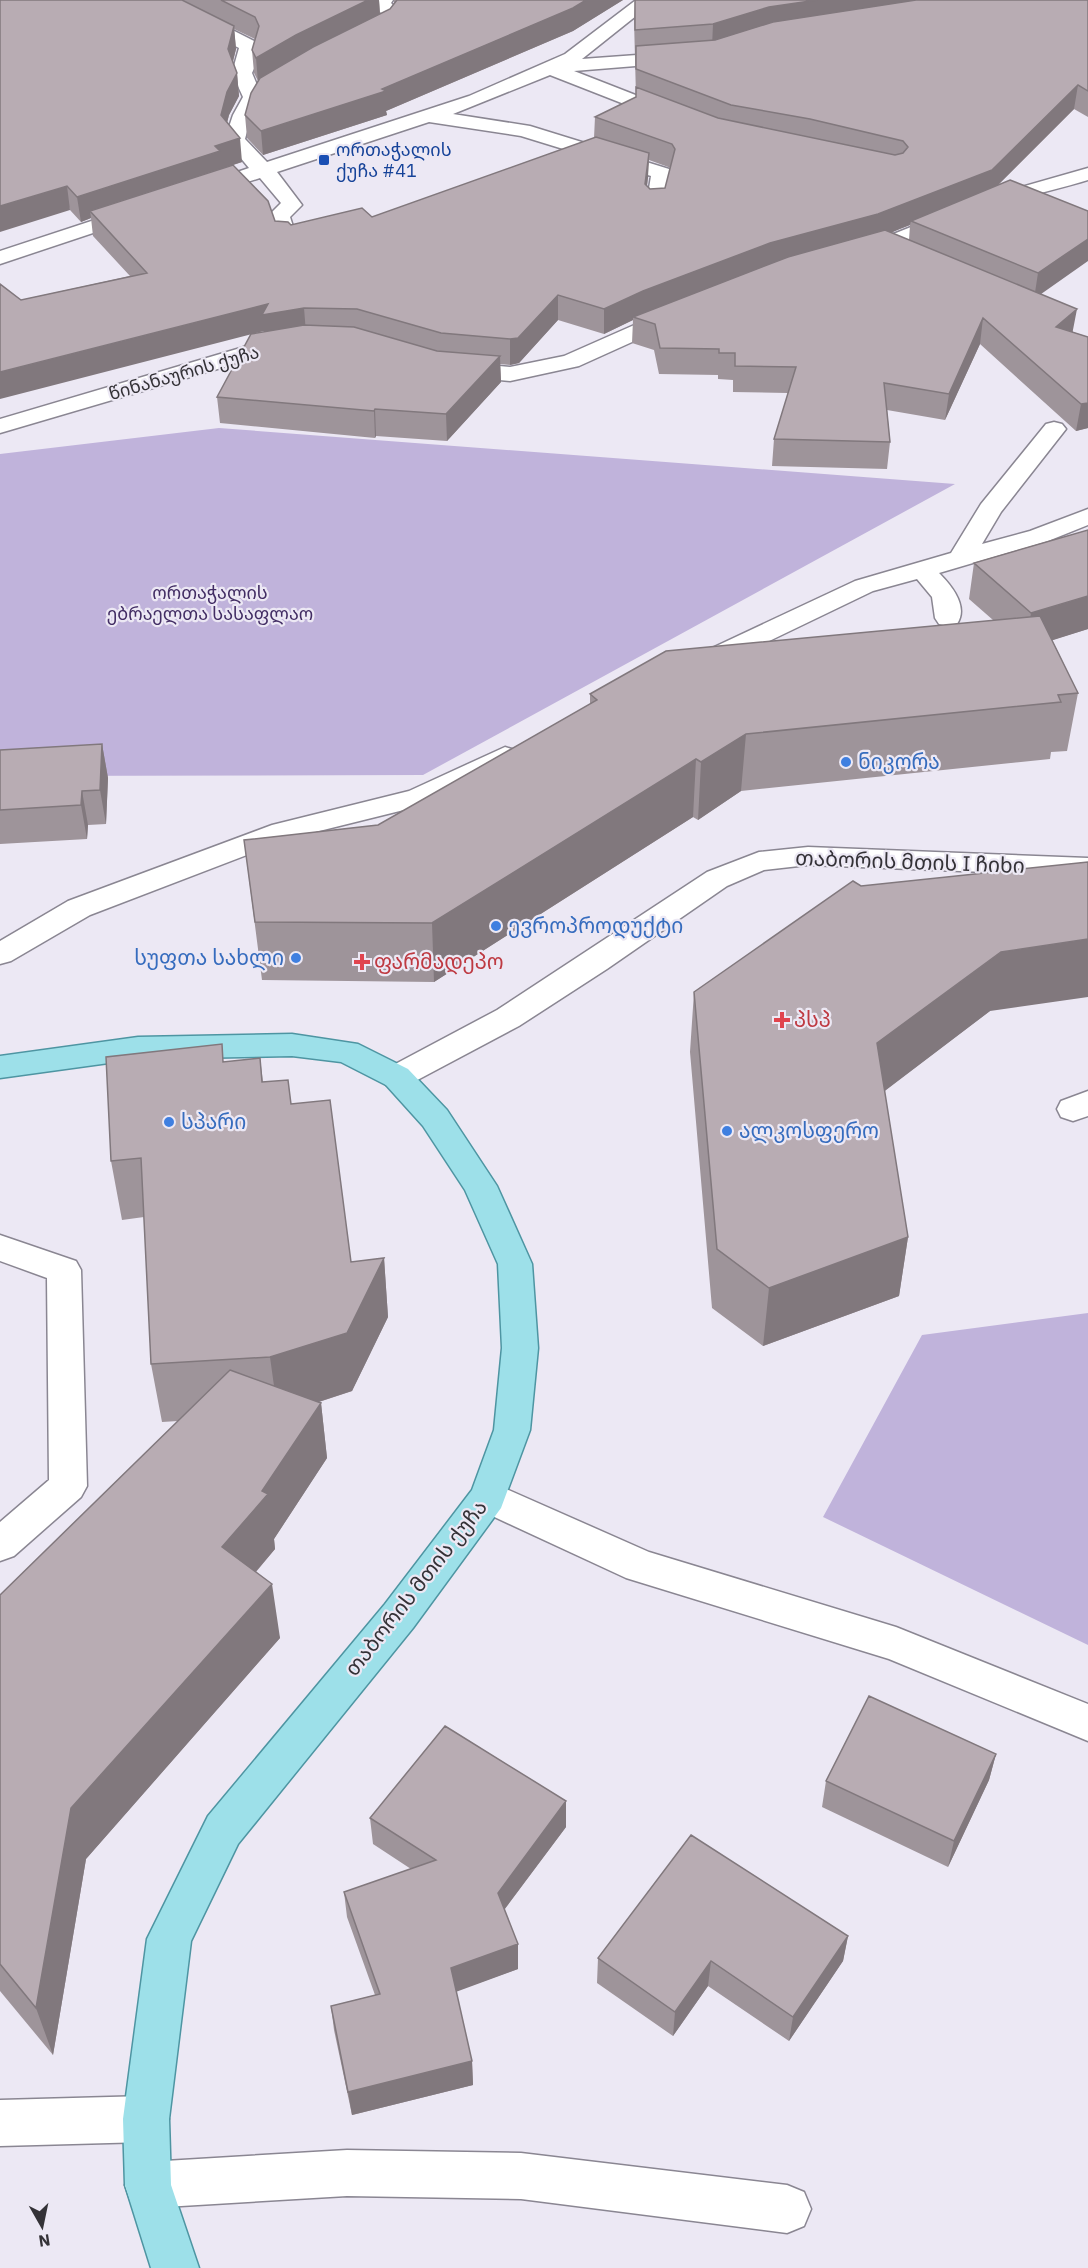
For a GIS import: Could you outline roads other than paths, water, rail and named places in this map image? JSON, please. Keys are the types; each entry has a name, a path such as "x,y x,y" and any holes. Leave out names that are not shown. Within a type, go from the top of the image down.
{"main road":[{"name":"თაბორის მთის ქუჩა","path":"0,1067 138,1048 292,1045 347,1052 397,1077 435,1118 480,1186 515,1264 520,1348 512,1430 488,1497 399,1616 223,1830 169,1939 146,2119 148,2184 175,2268"}],"street":[{"path":"159,0 249,46 248,59 242,73 252,96"},
{"path":"344,45 383,26 393,14 381,4 384,0"},
{"path":"188,194 476,100 572,58 647,0"},
{"path":"548,68 702,56"},
{"path":"286,238 279,215 292,205 288,195 243,153 235,140 241,116 252,96 306,64"},
{"path":"548,68 691,123"},
{"path":"420,119 471,119 560,141 662,173 656,207"},
{"path":"841,257 884,246 993,201 1088,174"},
{"path":"0,258 149,208"},
{"path":"884,246 916,259"},
{"path":"439,368 510,374 571,361 651,323 693,307"},
{"name":"წინანაურის ქუჩა","path":"0,426 262,349 306,342"},
{"path":"961,558 990,509 1054,429"},
{"path":"684,672 864,586 1039,536 1088,516"},
{"path":"921,570 944,592 949,605 948,618"},
{"path":"0,954 79,909 282,831 418,798 524,747"},
{"name":"თაბორის მთის I ჩიხი","path":"397,1077 508,1018 596,962 717,879 759,861 808,856 1088,867"},
{"path":"0,1248 64,1270 68,1486 0,1545"},
{"path":"488,1497 640,1566 896,1644 1088,1723"},
{"path":"0,2123 146,2119"},
{"path":"148,2184 347,2173 521,2176 787,2209"}],"place":[{"name":"ორთაჭალის ქუჩა #41","path":"324,160"},
{"name":"ნიკორა","path":"846,762"},
{"name":"ევროპროდუქტი","path":"496,926"},
{"name":"სუფთა სახლი","path":"296,958"},
{"name":"ფარმადეპო","path":"362,962"},
{"name":"პსპ","path":"782,1020"},
{"name":"სპარი","path":"169,1122"},
{"name":"ალკოსფერო","path":"727,1131"}],"park label":[{"name":"ორთაჭალის ებრაელთა სასაფლაო","path":"210,603"}]}
